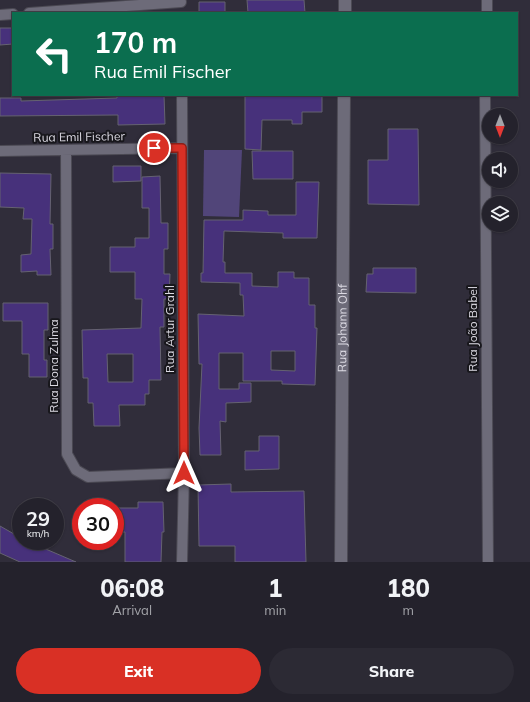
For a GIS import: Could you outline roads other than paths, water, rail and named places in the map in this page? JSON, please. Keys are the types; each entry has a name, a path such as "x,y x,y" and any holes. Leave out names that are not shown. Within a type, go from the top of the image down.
{"main road":[{"path":"345,0 345,12"},
{"name":"Rua Johann Ohf","path":"341,562 344,96"}],"street":[{"path":"487,12 488,0"},
{"path":"42,12 181,1 181,12"},
{"path":"0,15 12,14"},
{"name":"Rua Artur Grahl","path":"182,96 184,473 182,562"},
{"name":"Rua João Babel","path":"485,96 488,562"},
{"name":"Rua Emil Fischer","path":"0,151 182,148"},
{"name":"Rua Dona Zulma","path":"66,150 67,454 76,470 88,477 184,473"}]}
